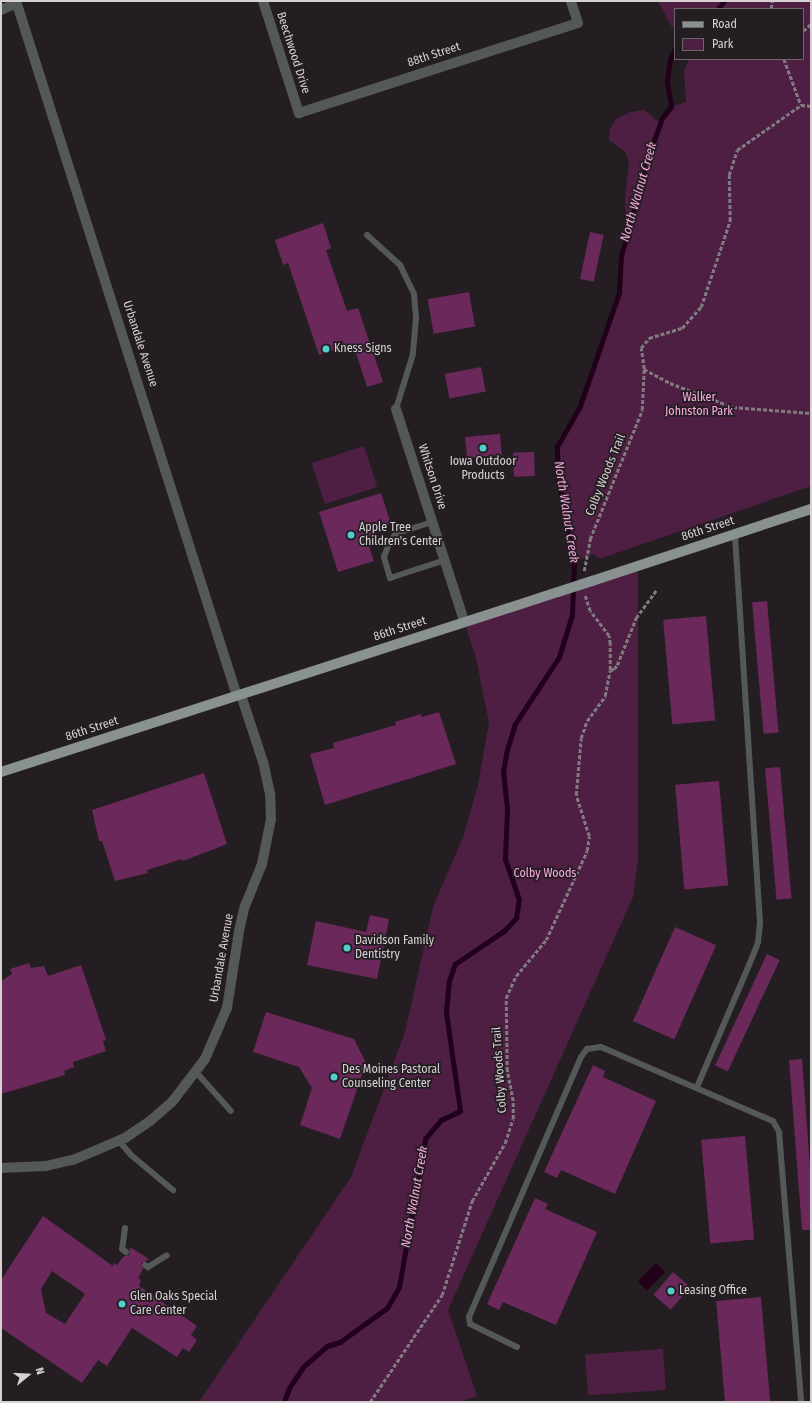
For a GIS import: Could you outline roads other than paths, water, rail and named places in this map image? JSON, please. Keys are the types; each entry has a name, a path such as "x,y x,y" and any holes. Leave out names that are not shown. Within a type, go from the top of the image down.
{"main road":[{"name":"86th Street","path":"1,772 464,621 558,592 588,578 735,534 810,509"}],"street":[{"name":"Beechwood Drive","path":"263,1 299,113"},
{"name":"88th Street","path":"299,113 578,23 571,1"},
{"path":"1,10 16,2"},
{"name":"Urbandale Avenue","path":"1,1168 46,1166 73,1160 119,1141 150,1122 166,1107 196,1072 218,1034 227,1008 238,931 268,842 270,794 263,762 239,695 16,2"},
{"name":"Whitson Drive","path":"396,409 464,621"}],"lane":[{"path":"367,235 400,265 414,294 416,318 413,354 396,409"},
{"path":"432,522 396,534 386,548 384,558 386,567 390,578 445,560"},
{"path":"697,1087 752,958 758,942 760,923 735,534"},
{"path":"517,1347 470,1324 469,1317 581,1057 587,1049 601,1047 773,1121 779,1132 801,1402"},
{"path":"196,1072 231,1111"},
{"path":"119,1141 131,1155 173,1190"},
{"path":"125,1228 122,1249 126,1252"},
{"path":"145,1265 148,1267 167,1255"}],"waterway":[{"name":"North Walnut Creek","path":"719,8 724,1"},
{"name":"North Walnut Creek","path":"284,1402 289,1388 303,1367 327,1346 340,1342 387,1308 399,1287 425,1139 441,1120 460,1111 446,1013 449,981 455,964 504,931 516,918 519,900 505,859 507,809 503,772 507,750 515,724 559,657 572,615 574,562 558,480 557,447 580,406 619,293 621,256 649,154 662,118 671,107 667,81 670,59 674,51"}],"place":[{"name":"Kness Signs","path":"326,349"},
{"name":"Iowa Outdoor Products","path":"483,448"},
{"name":"Apple Tree Children's Center","path":"351,535"},
{"name":"Davidson Family Dentistry","path":"347,948"},
{"name":"Des Moines Pastoral Counseling Center","path":"334,1077"},
{"name":"Leasing Office","path":"671,1291"},
{"name":"Glen Oaks Special Care Center","path":"122,1304"}],"park label":[{"name":"Walker Johnston Park","path":"699,405"},
{"name":"Colby Woods","path":"545,874"}]}
